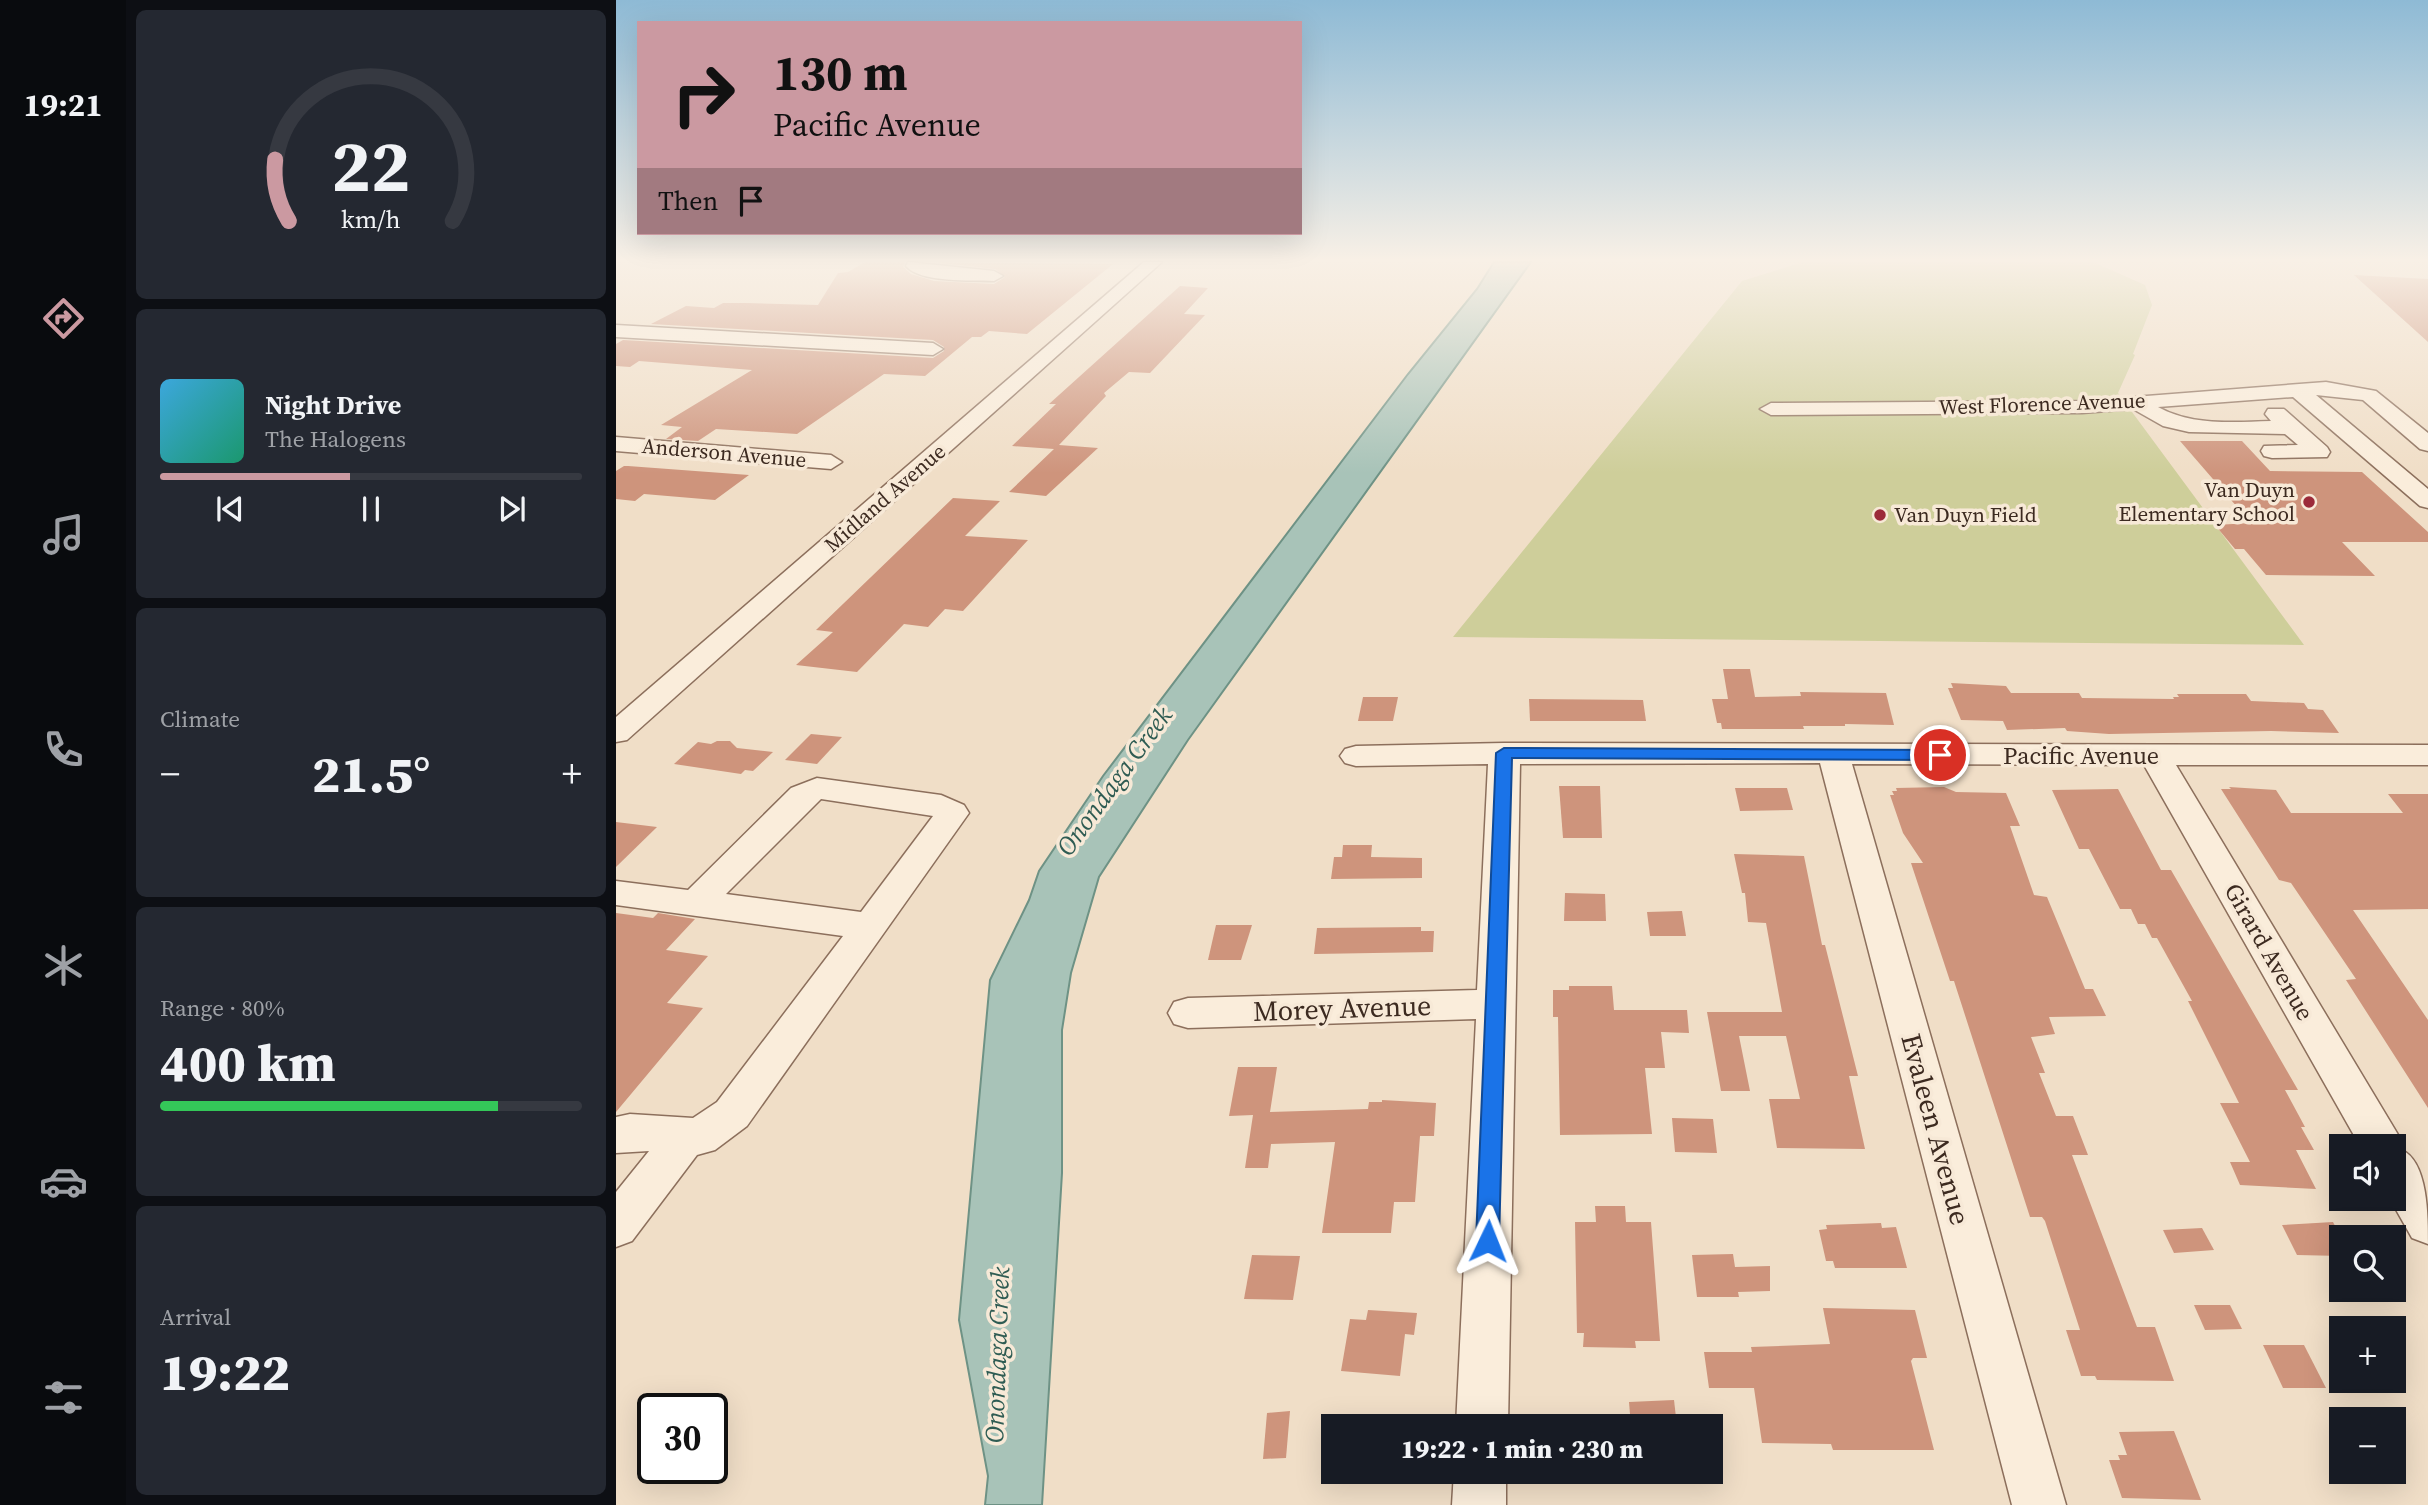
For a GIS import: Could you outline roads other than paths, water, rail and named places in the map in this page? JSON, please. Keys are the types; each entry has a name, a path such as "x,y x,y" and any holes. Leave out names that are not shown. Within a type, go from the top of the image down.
{"street":[{"path":"638,332 933,349"},
{"name":"Midland Avenue","path":"616,733 1074,332"},
{"path":"2296,389 2428,501"},
{"name":"West Florence Avenue","path":"1771,408 2082,407 2296,389 2355,391 2369,395 2428,444"},
{"path":"2252,392 2319,452 2272,452"},
{"path":"2136,402 2152,416 2188,426 2291,427"},
{"name":"Anderson Avenue","path":"616,444 831,462"},
{"path":"1482,1414 1504,753"},
{"name":"Pacific Avenue","path":"1356,756 1504,753 2155,757 2428,755"},
{"name":"Evaleen Avenue","path":"1833,754 2039,1505"},
{"name":"Girard Avenue","path":"2155,757 2375,1134"},
{"path":"616,1135 630,1132 699,1137 732,1114 952,813 941,806 817,788 803,794 696,903"},
{"path":"616,893 870,926"},
{"name":"Morey Avenue","path":"1188,1013 1495,1004"},
{"path":"616,1227 686,1136"},
{"path":"2406,1186 2428,1224"},
{"path":"1479,1505 1480,1484"}],"water":[{"name":"Onondaga Creek","path":"1442,332 1481,332 1188,740 1099,877 1071,973 1062,1030 1062,1173 1042,1505 985,1505 988,1476 959,1320 990,980 1029,900 1039,871 1103,776"}],"place":[{"name":"Van Duyn Elementary School","path":"2309,502"},
{"name":"Van Duyn Field","path":"1880,515"}]}
